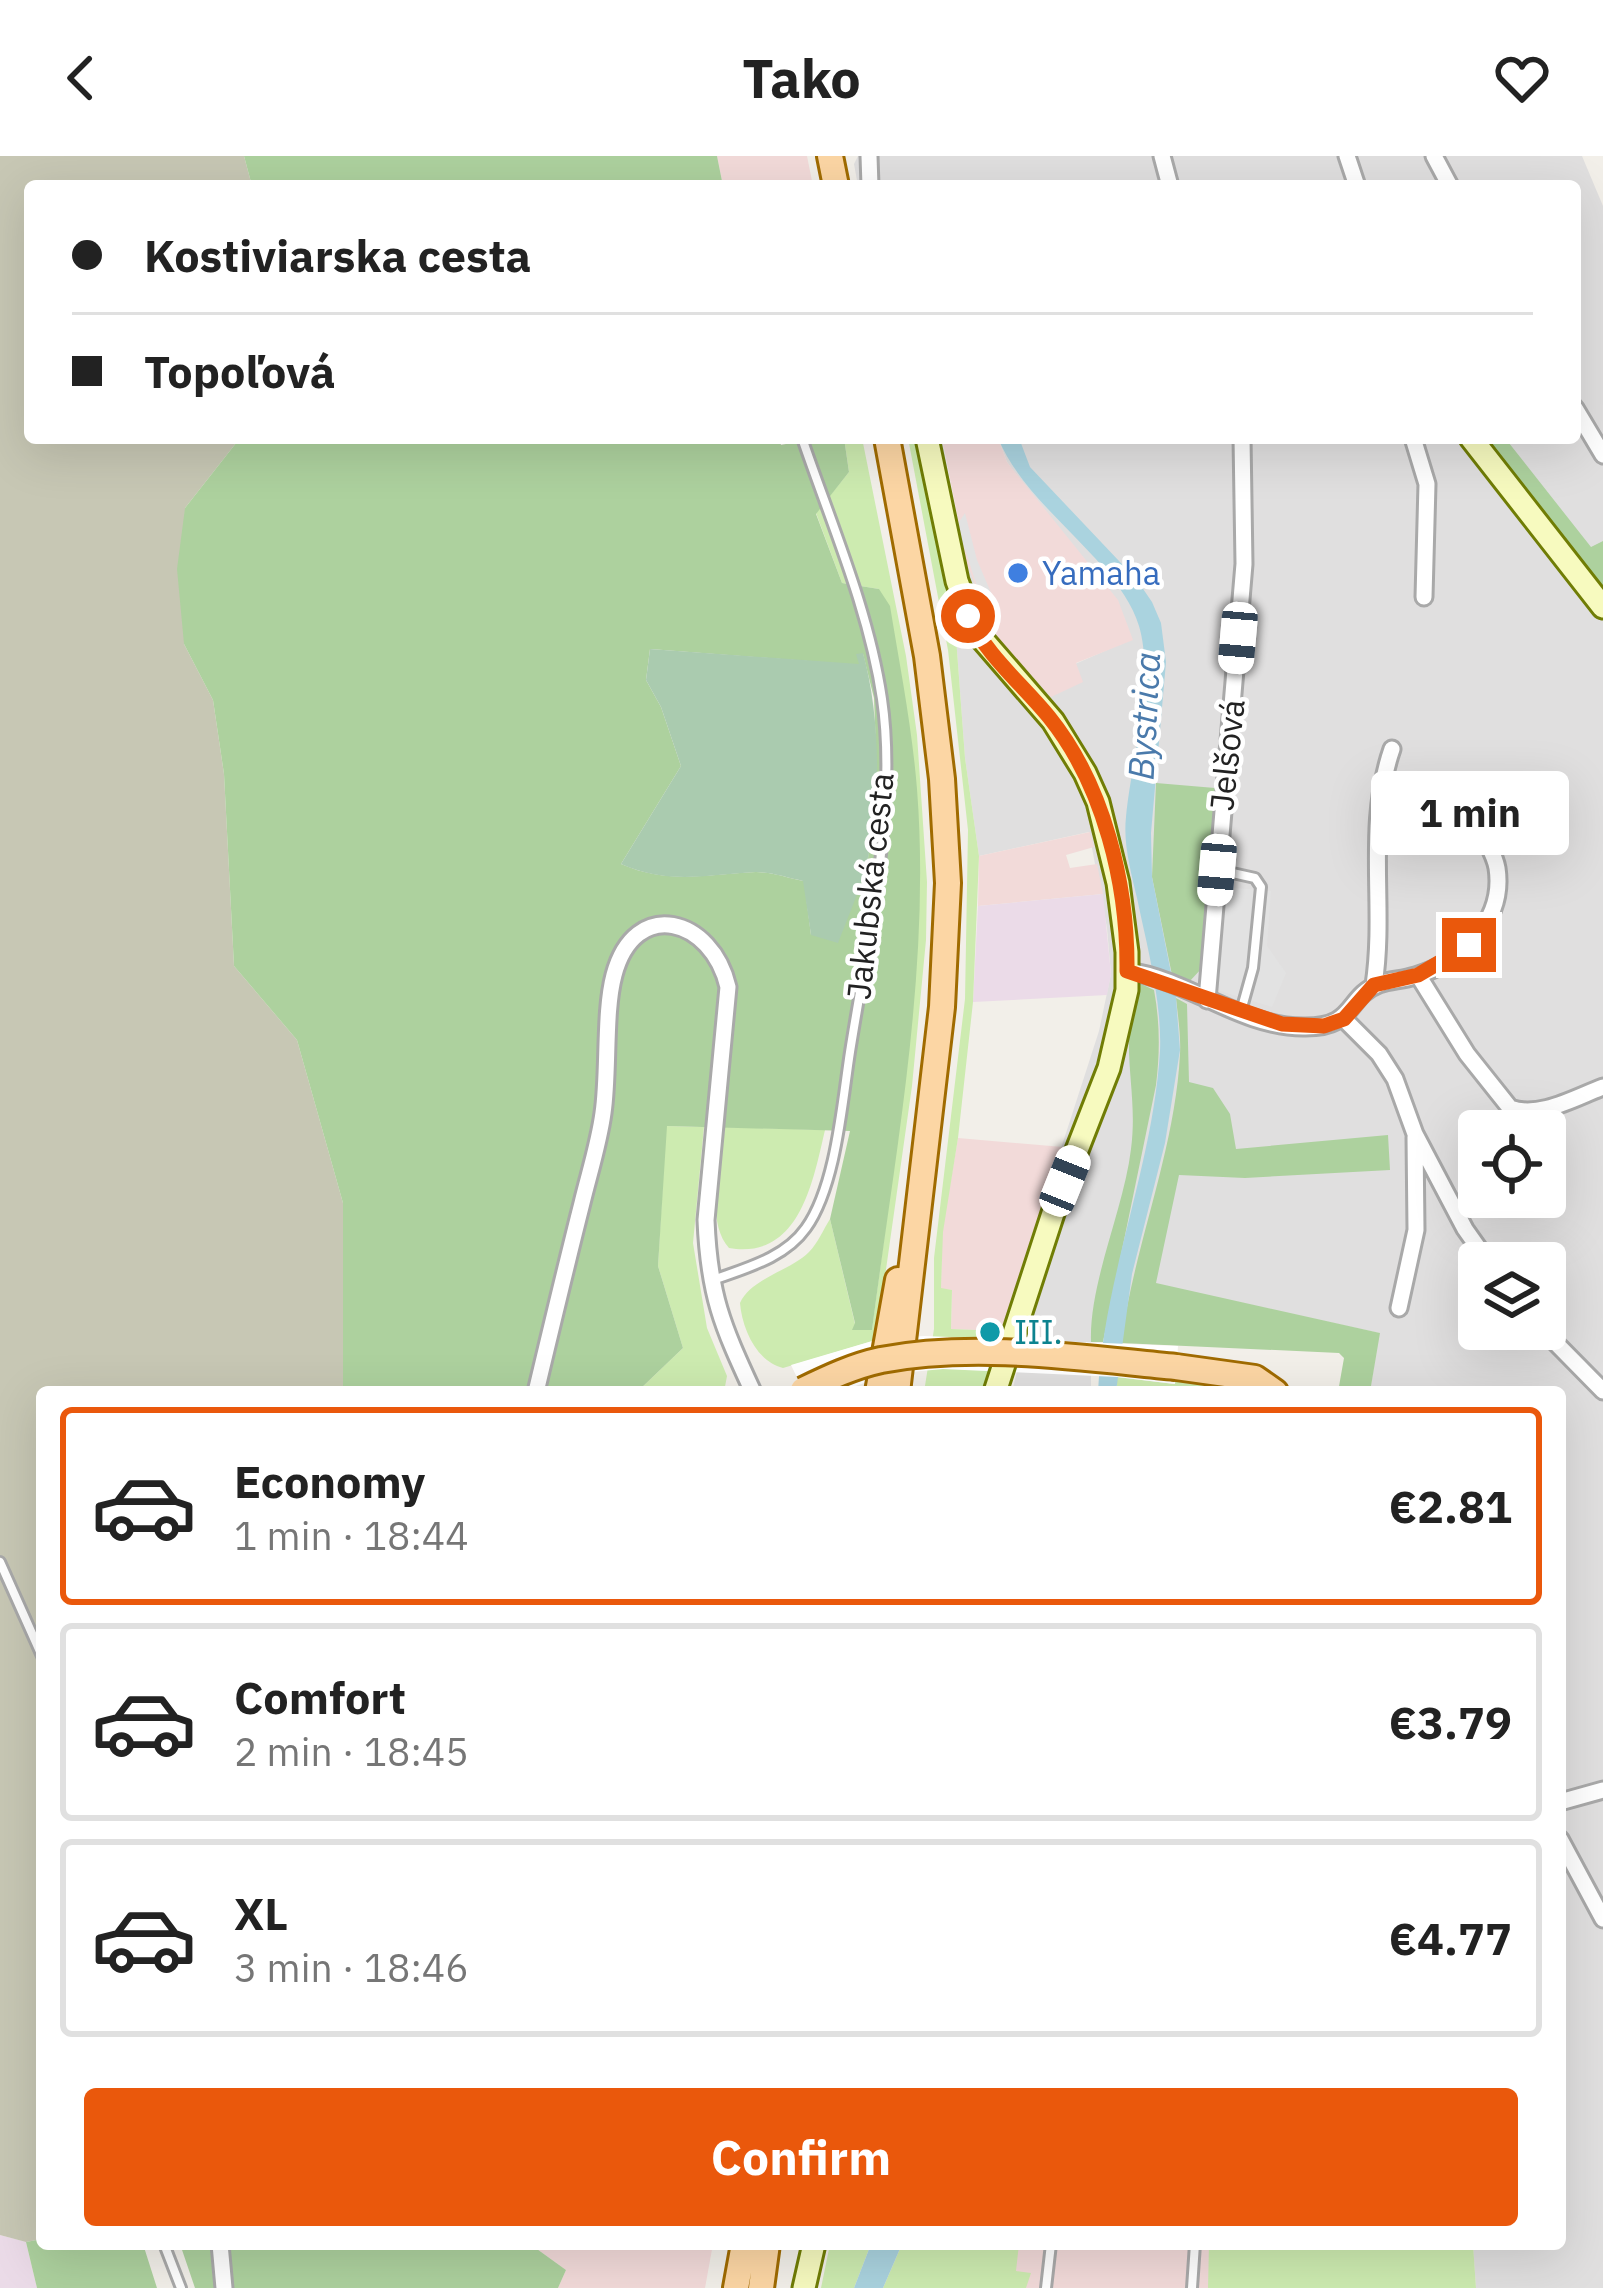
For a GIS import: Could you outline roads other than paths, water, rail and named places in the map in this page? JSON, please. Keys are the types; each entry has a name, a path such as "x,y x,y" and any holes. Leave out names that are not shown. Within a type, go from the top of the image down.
{"main road":[{"path":"887,444 927,656 946,831 942,1007 898,1386"},
{"path":"879,1386 924,1167"},
{"path":"814,1386 876,1361 924,1355 1011,1355 1177,1367 1256,1378 1267,1386"},
{"path":"736,2288 742,2250"},
{"path":"760,2288 766,2250"}],"street":[{"path":"1581,418 1603,455"},
{"path":"928,444 968,616 988,650 1052,721 1098,802 1135,973 1109,1068 1056,1204 997,1386"},
{"name":"Jelšová","path":"1207,1000 1244,564 1242,444"},
{"path":"1416,444 1427,484 1424,597"},
{"path":"1476,444 1603,607"},
{"path":"1374,985 1376,819 1392,749"},
{"path":"1135,973 1299,1028 1344,1019 1374,985 1418,975 1469,945 1490,919 1498,871 1483,834"},
{"path":"537,1386 603,1116 614,975 631,939 656,924 682,925 706,942 723,964 728,987 706,1220 711,1281 724,1334 750,1386"},
{"path":"1418,975 1467,1054 1510,1108 1541,1110 1603,1087"},
{"path":"1344,1019 1379,1054 1395,1079 1415,1134 1475,1242"},
{"path":"1399,1308 1416,1230 1415,1134"},
{"path":"1563,1350 1603,1391"},
{"path":"1566,1800 1603,1790"},
{"path":"1566,1849 1601,1910"},
{"path":"221,2250 224,2288"},
{"path":"804,2288 813,2250"}],"lane":[{"name":"Jakubská cesta","path":"711,1281 759,1264 791,1246 820,1202 841,1109 877,878 883,705 869,638 804,444"},
{"path":"1217,870 1255,878 1261,887 1253,968 1241,1011"},
{"path":"0,1562 36,1643"},
{"path":"166,2250 181,2288"},
{"path":"1046,2288 1050,2250"},
{"path":"1192,2288 1195,2250"}],"water":[{"name":"Bystrica","path":"1001,444 1021,444 1030,467 1137,580 1161,623 1166,662 1151,833 1152,877 1176,998 1180,1050 1165,1143 1132,1274 1117,1386 1099,1386 1102,1349 1148,1137 1160,1051 1156,993 1126,837 1143,695 1143,647 1139,626 1113,579 1012,464"},
{"path":"869,2250 899,2250 883,2288 854,2288"}],"place":[{"name":"Yamaha","path":"1018,573"},
{"name":"III.","path":"990,1332"}]}
